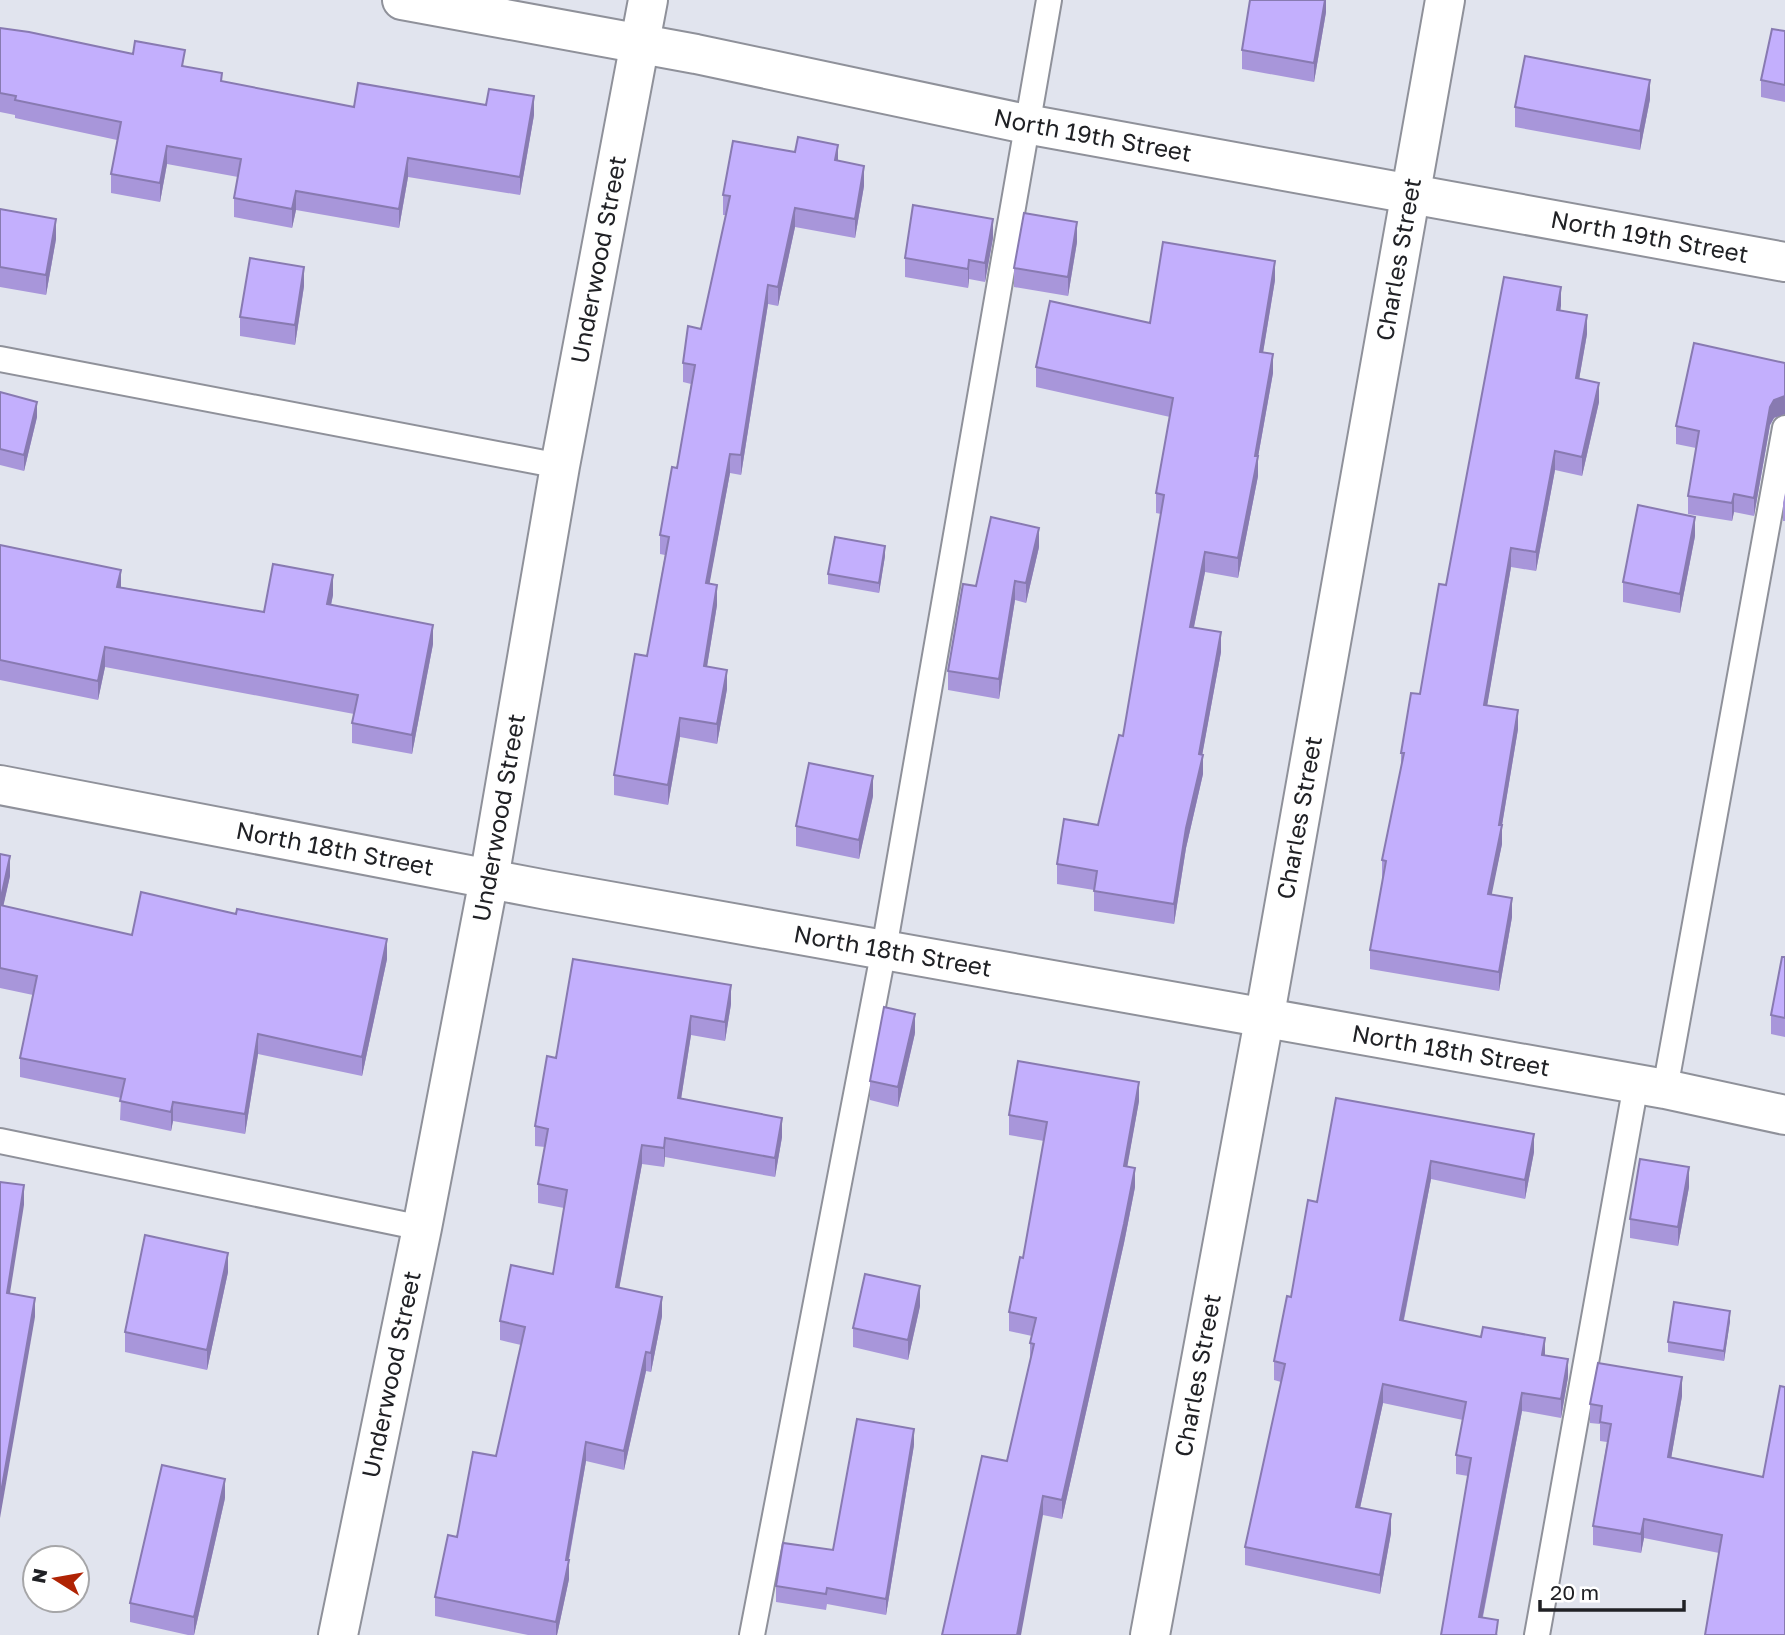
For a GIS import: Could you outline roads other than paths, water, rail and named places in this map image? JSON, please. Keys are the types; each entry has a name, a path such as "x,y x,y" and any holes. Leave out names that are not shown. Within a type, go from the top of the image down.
{"street":[{"name":"North 19th Street","path":"402,0 640,44 1026,124 1408,196 1785,262"},
{"name":"Underwood Street","path":"338,1635 422,1228 489,879 560,466 648,0"},
{"name":"Charles Street","path":"1150,1635 1264,1020 1408,196 1445,0"},
{"name":"North 18th Street","path":"0,785 489,879 1264,1020 1650,1086 1785,1115"}],"lane":[{"path":"752,1635 884,949 1049,0"},
{"path":"0,359 560,466"},
{"path":"1537,1635 1785,428"},
{"path":"0,1142 422,1228"}]}
